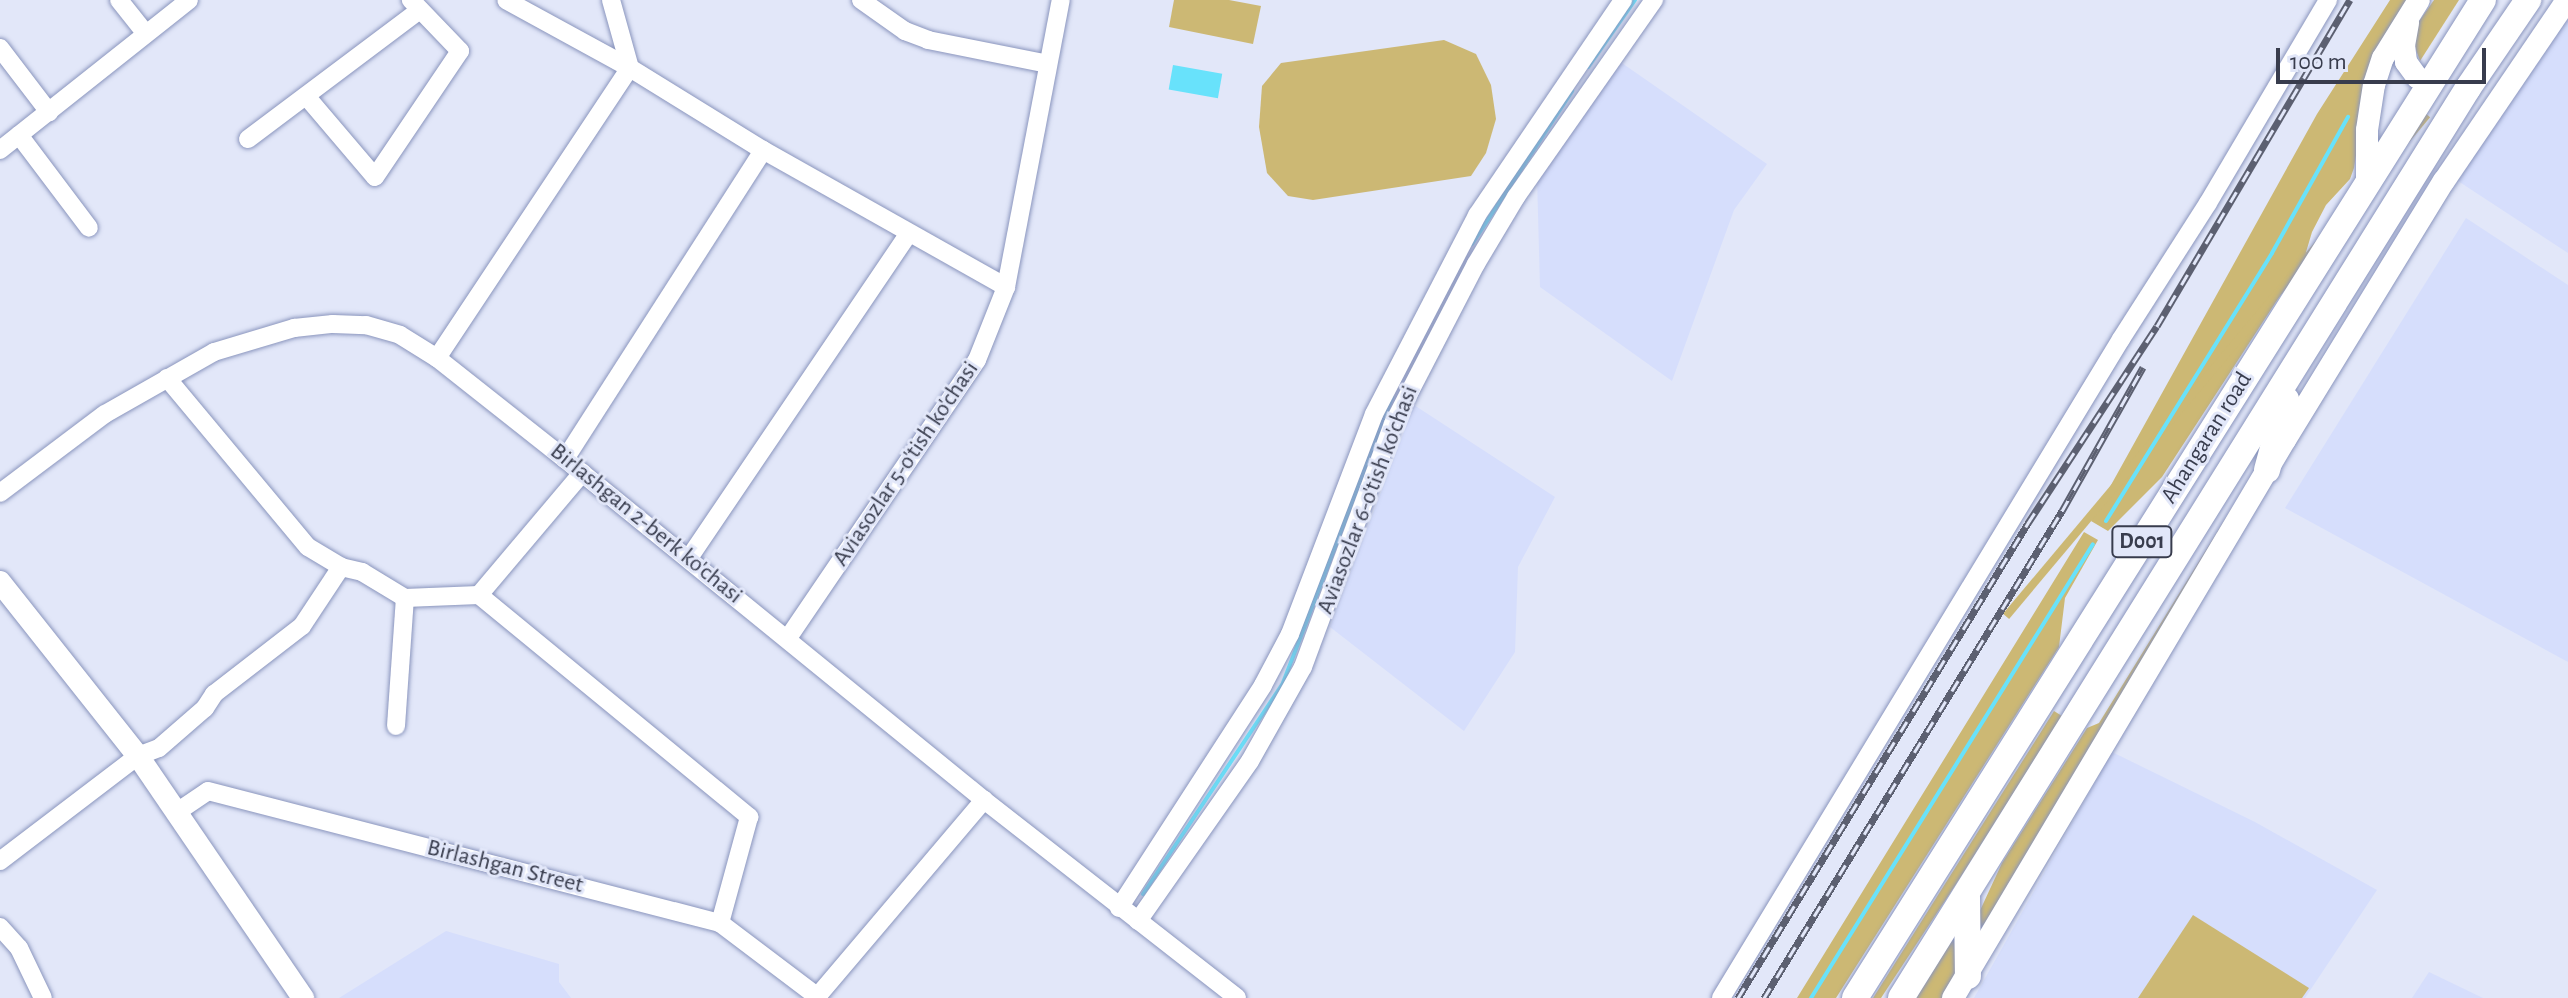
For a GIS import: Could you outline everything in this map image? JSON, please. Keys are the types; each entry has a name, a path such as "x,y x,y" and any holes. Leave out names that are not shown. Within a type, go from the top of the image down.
{"highway":[{"name":"Ahangaran road","path":"1855,998 2483,0"},
{"name":"Ahangaran road","path":"1901,998 1967,897 2468,88 2528,0"},
{"path":"2428,84 2468,88"},
{"path":"2267,470 2294,370"},
{"path":"2040,705 2066,692 2076,696 2084,708"},
{"path":"1967,897 1968,976"}],"main road":[{"path":"1953,998 2267,470 2444,181 2567,0"},
{"path":"2414,7 2404,55 2413,73 2428,84"},
{"path":"2367,182 2367,130 2374,85 2383,58 2414,7"},
{"path":"0,582 138,756 303,998"}],"street":[{"path":"119,0 146,34"},
{"path":"0,150 189,0"},
{"path":"506,0 630,68 908,235 1006,287"},
{"path":"437,358 630,68 611,0"},
{"path":"861,0 884,18 928,40 1048,64"},
{"path":"884,18 891,0"},
{"name":"Aviasozlar 5-o'tish ko'chasi","path":"788,638 977,360 1006,287 1061,0"},
{"name":"Aviasozlar 6-o'tish ko'chasi","path":"1119,908 1276,692 1308,656 1393,424 1498,179 1623,0"},
{"name":"Aviasozlar 6-o'tish ko'chasi","path":"1138,921 1250,761 1276,692 1290,634 1374,414 1465,257 1516,197 1654,0"},
{"path":"1721,998 2121,339 2208,203 2328,0"},
{"path":"248,139 306,96 416,5 460,51 375,177 306,96"},
{"path":"0,48 49,112"},
{"path":"19,135 89,228"},
{"path":"565,459 763,150"},
{"path":"689,558 908,235"},
{"name":"Birlashgan 2-berk ko'chasi","path":"0,493 105,414 214,352 294,328 333,324 382,329 400,335 437,358 565,459 1227,995"},
{"path":"167,378 308,547 341,567 362,572 405,598 479,595 749,817 720,923"},
{"path":"479,595 582,473"},
{"path":"0,861 138,756 159,748 205,708 214,694 302,626 341,567"},
{"path":"396,726 405,598"},
{"name":"Birlashgan Street","path":"177,812 208,791 720,923 817,998"},
{"path":"817,998 984,800"},
{"path":"0,927 19,948 43,998"}],"shaded area":[{"path":"1174,0 1229,0 1261,6 1253,44 1169,27"},
{"path":"2390,0 2407,0 2367,86 2350,179 2326,205 2312,232 2304,259 2162,477 2108,531 2091,521 2317,114"},
{"path":"2434,0 2459,0 2420,61 2414,44 2415,27"},
{"path":"2568,16 2568,253 2455,179"},
{"path":"1444,40 1476,54 1491,85 1496,119 1486,153 1471,176 1313,200 1288,196 1267,173 1259,127 1262,86 1281,63"},
{"path":"1619,61 1767,164 1734,210 1672,381 1540,287 1537,177"},
{"path":"2424,112 2430,117 2009,619 2003,614"},
{"path":"2466,218 2568,285 2568,662 2285,508"},
{"path":"1414,405 1555,497 1518,567 1515,652 1464,731 1330,627"},
{"path":"2261,461 1979,936 1977,917 2002,863 2087,728 2099,723"},
{"path":"2084,532 2098,540 2065,598 2059,647 1836,998 1797,998"},
{"path":"2054,711 2062,716 1962,875 1881,998 1873,998"},
{"path":"2112,752 2255,822 2377,890 2305,998 1974,998"},
{"path":"2193,915 2309,988 2302,998 2138,998"},
{"path":"446,931 559,964 559,982 571,998 339,998"},
{"path":"1958,936 1960,971 1942,998 1916,998 1954,937"},
{"path":"2429,972 2483,998 2412,998"}],"water":[{"path":"1173,65 1222,74 1218,98 1169,90"}],"waterway":[{"path":"1588,67 1635,0"},
{"path":"1472,244 1572,91"},
{"path":"2106,521 2272,253 2348,117"},
{"path":"1143,894 1283,683 1392,397"},
{"path":"1811,998 2093,544"}],"railway":[{"path":"1738,998 2028,523 2157,326 2350,0"},
{"path":"1764,998 2062,511 2143,367"}]}
